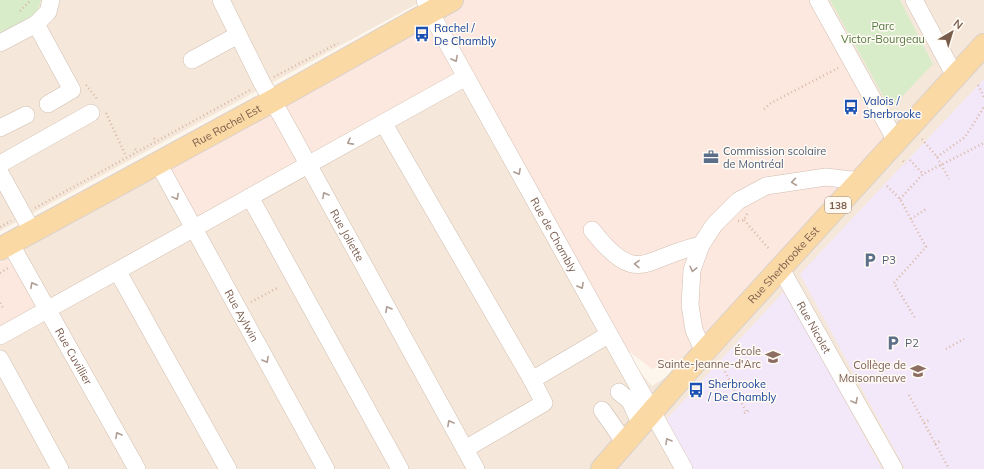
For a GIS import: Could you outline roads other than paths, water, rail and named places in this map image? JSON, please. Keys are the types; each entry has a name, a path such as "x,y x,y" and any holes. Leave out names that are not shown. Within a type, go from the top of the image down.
{"main road":[{"name":"Rue Rachel Est","path":"3,240 28,223 158,163 267,92 428,6 452,0"},
{"name":"Rue Sherbrooke Est","path":"602,469 704,352 781,270 860,181 900,151 955,76 984,45"}],"street":[{"path":"0,43 36,24 48,12 51,0"},
{"name":"Rue Joliette","path":"221,0 267,92 476,469"},
{"path":"818,0 900,151"},
{"path":"914,0 955,76"},
{"name":"Rue de Chambly","path":"428,6 608,335 647,418 684,469"},
{"path":"36,24 72,90 48,104"},
{"path":"192,60 238,35"},
{"path":"0,336 118,272 466,77"},
{"path":"0,164 91,113"},
{"path":"0,128 26,115"},
{"path":"384,124 544,403 465,449"},
{"name":"Rue Aylwin","path":"158,163 326,469"},
{"path":"0,173 28,223"},
{"path":"704,352 694,330 690,304 692,270 701,245 714,225 738,201 766,186 826,177 860,181"},
{"path":"250,197 400,469"},
{"path":"592,230 606,248 621,261 637,266 656,262 684,249 701,245"},
{"name":"Rue Cuvillier","path":"3,240 47,310 137,469"},
{"name":"Rue Nicolet","path":"781,270 894,469"},
{"path":"118,272 228,469"},
{"path":"532,380 608,335"},
{"path":"0,359 60,469"},
{"path":"620,392 647,418"},
{"path":"602,410 625,443"}],"place":[{"name":"Rachel / De Chambly","path":"422,34"},
{"name":"Valois / Sherbrooke","path":"851,107"},
{"name":"Commission scolaire de Montréal","path":"711,157"},
{"name":"P3","path":"870,260"},
{"name":"P2","path":"893,343"},
{"name":"École Sainte-Jeanne-d'Arc","path":"773,357"},
{"name":"Collège de Maisonneuve","path":"918,371"},
{"name":"Sherbrooke / De Chambly","path":"696,390"}],"park label":[{"name":"Parc Victor-Bourgeau","path":"883,32"}]}
